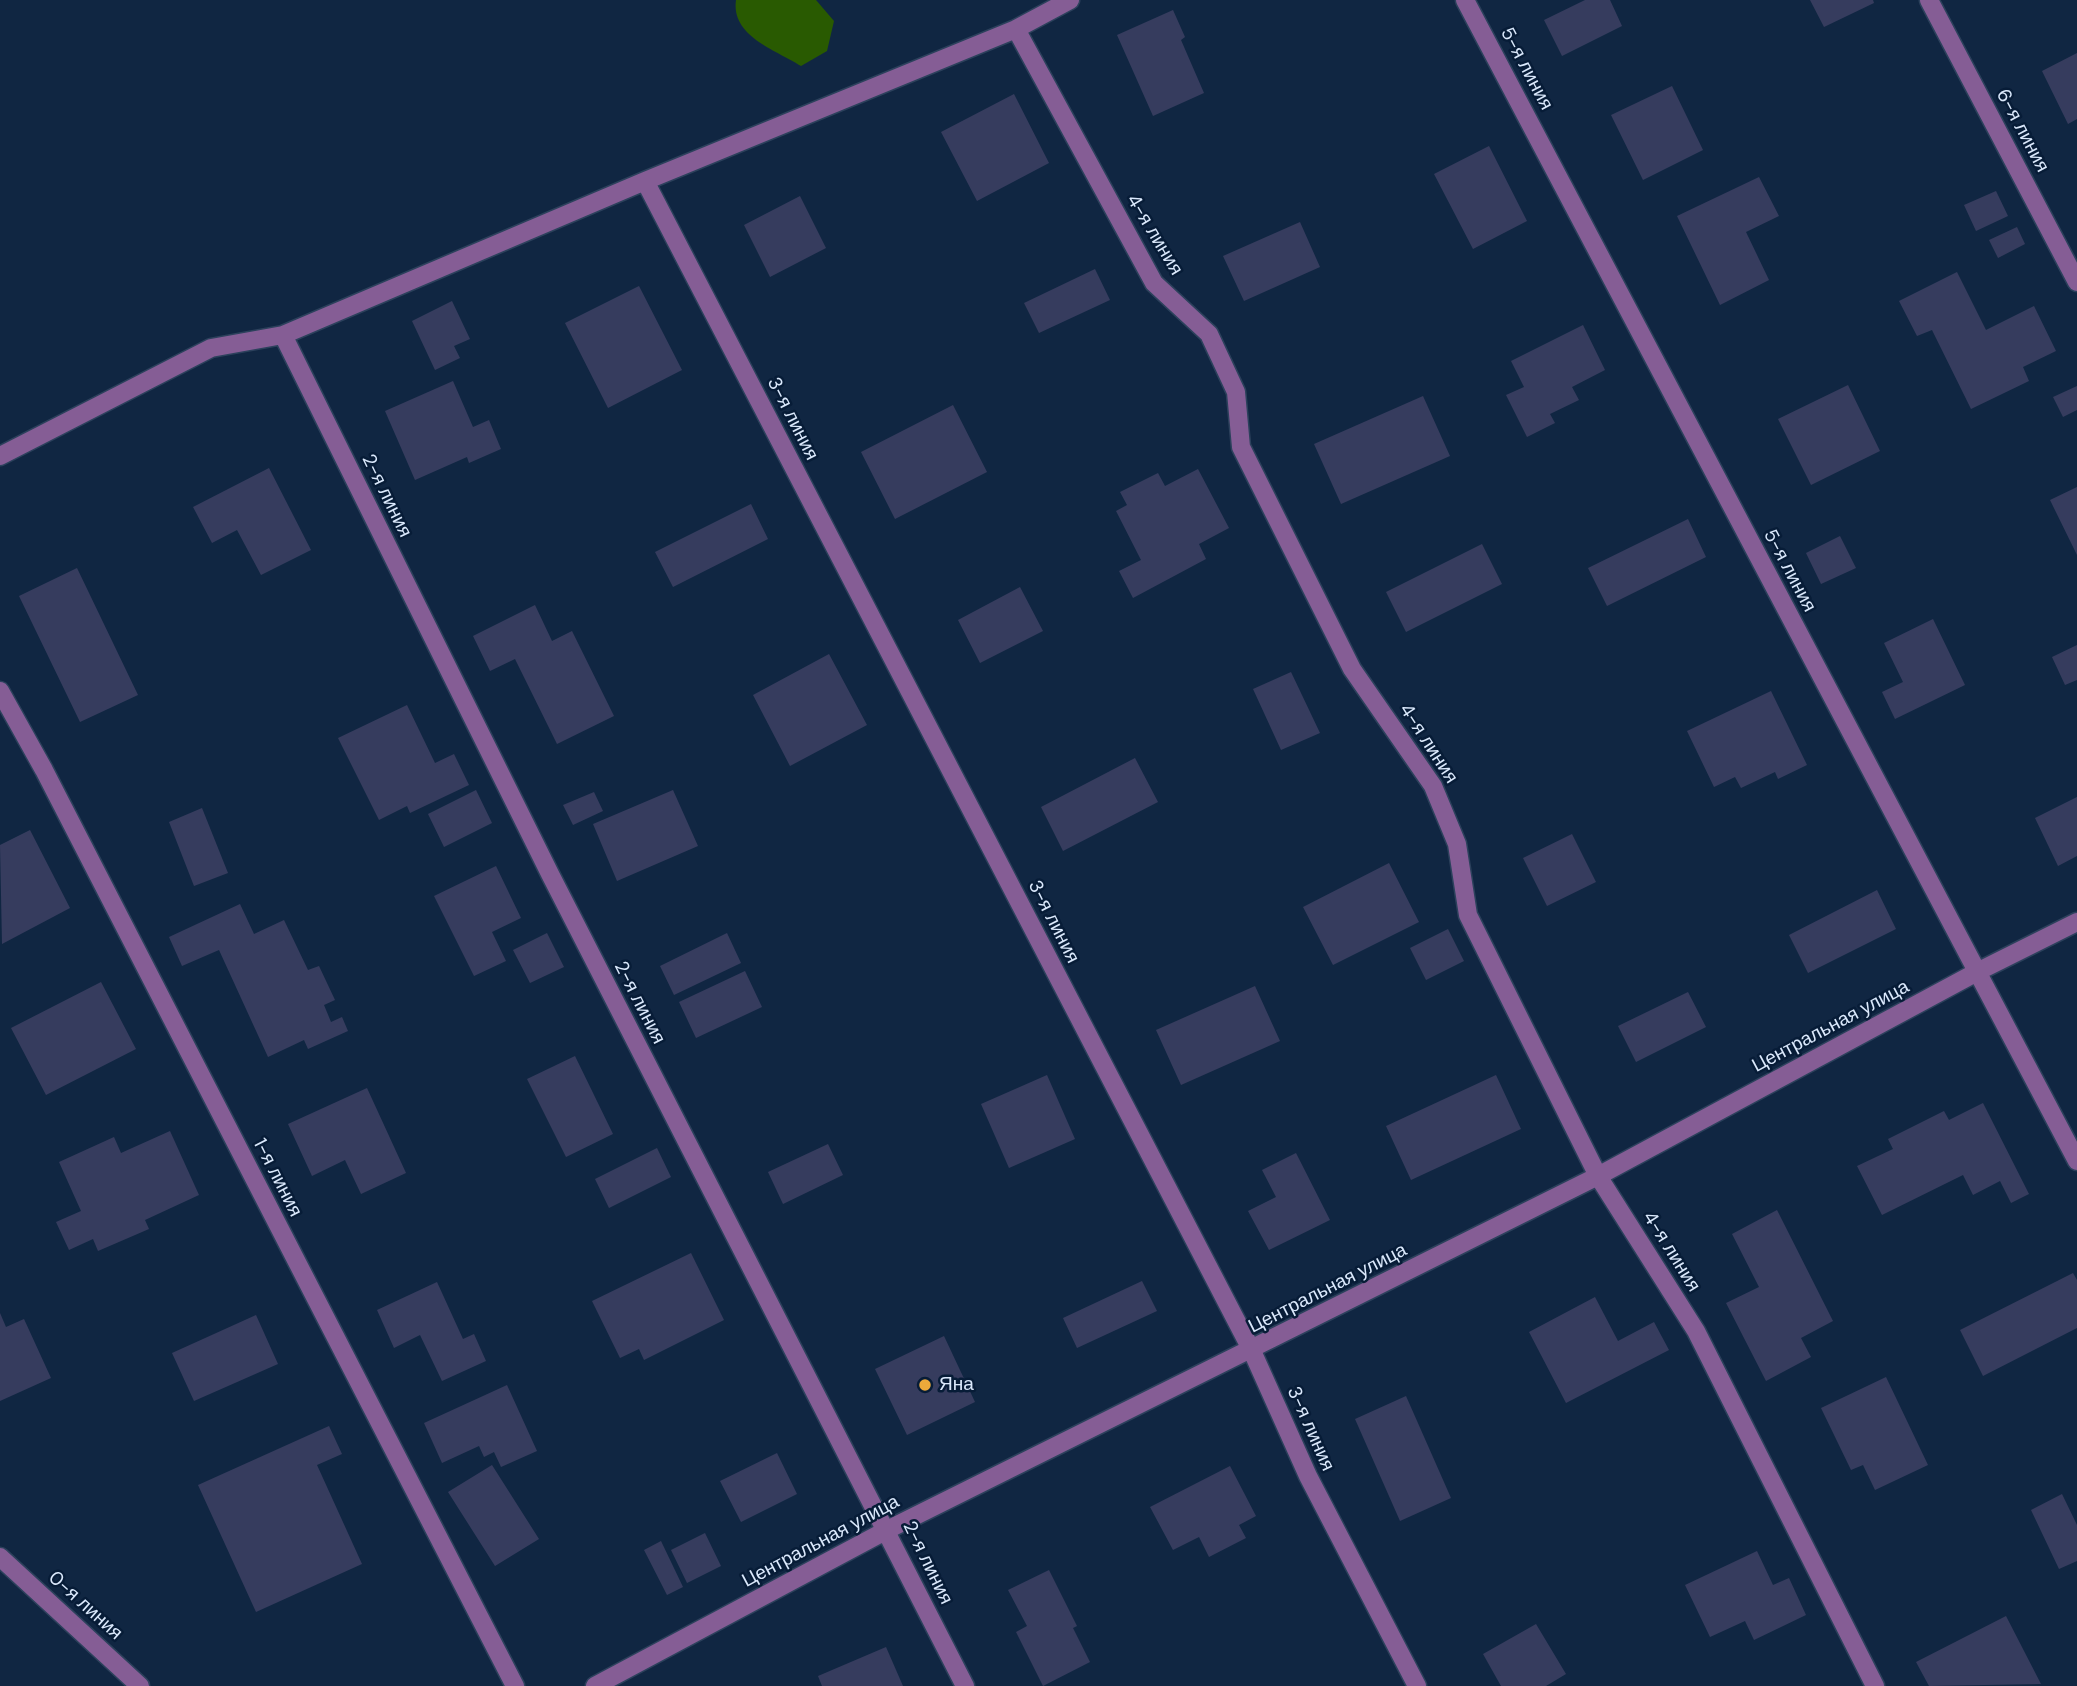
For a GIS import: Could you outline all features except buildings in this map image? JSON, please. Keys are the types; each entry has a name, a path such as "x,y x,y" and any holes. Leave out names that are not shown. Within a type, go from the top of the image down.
{"street":[{"path":"0,456 211,348 284,335 645,181 1016,30 1070,0"},
{"name":"5-я линия","path":"1465,0 2077,1161"},
{"name":"6-я линия","path":"1929,0 2077,282"},
{"name":"4-я линия","path":"1016,30 1154,283 1209,334 1236,392 1241,447 1352,670 1433,786 1457,844 1468,915 1598,1176 1696,1331 1875,1686"},
{"name":"3-я линия","path":"645,181 1252,1351 1308,1476 1417,1686"},
{"name":"2-я линия","path":"284,335 550,874 965,1686"},
{"name":"1-я линия","path":"0,691 44,770 515,1686"},
{"name":"Центральная улица","path":"595,1686 887,1530 1252,1351 1598,1176 1977,972 2077,922"},
{"name":"0-я линия","path":"0,1558 140,1686"}],"shaded area":[{"path":"736,0 816,0 834,21 827,51 801,66 767,47 740,23"}],"place":[{"name":"Яна","path":"925,1385"}]}
